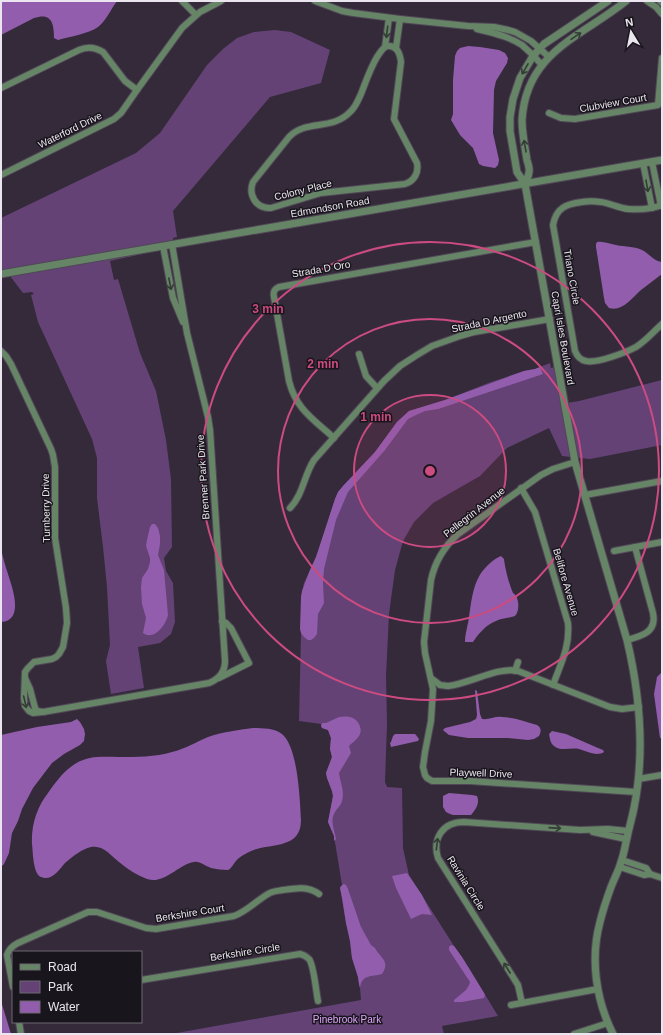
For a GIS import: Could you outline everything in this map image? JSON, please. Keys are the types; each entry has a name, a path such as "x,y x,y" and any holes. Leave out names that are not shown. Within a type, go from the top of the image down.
{"street":[{"path":"182,1 196,15"},
{"name":"Waterford Drive","path":"1,176 114,119 121,113 186,24 196,15 221,1"},
{"path":"315,1 342,11 353,13 468,26 494,27 508,30 528,39 549,57"},
{"name":"Capri Isles Boulevard","path":"608,1 549,41 533,56 516,88 511,107 510,129 517,172 525,184 575,462 627,640 639,707 640,749 636,792 621,864 611,887 599,928 596,959 598,990 601,1004 613,1034"},
{"name":"Capri Isles Boulevard","path":"525,184 530,172 523,129 523,110 527,93 534,78 542,65 563,44 626,1"},
{"path":"647,1 656,7 662,14"},
{"name":"Colony Place","path":"389,18 385,47 373,64 357,103 351,112 336,122 302,128 294,132 253,182 251,192 257,204 264,208 271,208 321,193 405,184 413,180 418,169 417,163 394,119 400,62 400,54 396,48 400,19"},
{"path":"468,26 507,38 522,46 542,65"},
{"path":"385,47 392,46 396,48"},
{"path":"1,88 79,50 91,47 104,52 126,82 137,90"},
{"name":"Clubview Court","path":"549,112 561,118 575,119 658,105 662,58"},
{"path":"510,129 523,129"},
{"name":"Edmondson Road","path":"1,274 662,160"},
{"path":"652,162 661,206"},
{"path":"643,163 652,208"},
{"name":"Triano Circle","path":"661,206 643,210 626,209 602,202 580,202 567,205 559,210 554,219 553,228 575,351 578,358 590,362 622,354 641,343 662,324"},
{"name":"Strada D Oro","path":"334,438 302,410 296,402 292,392 288,381 273,293 274,288 536,242"},
{"name":"Brenner Park Drive","path":"172,244 187,333 210,423 225,665 223,673 216,680"},
{"name":"Brenner Park Drive","path":"163,246 173,298 187,333"},
{"name":"Strada D Argento","path":"290,508 297,499 311,464 377,388 408,360 444,341 460,336 474,332 550,319"},
{"name":"Turnberry Drive","path":"1,351 11,364 53,455 56,474 55,538 67,618 66,636 59,654 55,658 37,661 31,664 26,670 24,698 25,706 30,712 43,712 209,683 216,680"},
{"path":"359,354 366,376 377,388"},
{"name":"Pellegrin Avenue","path":"432,679 425,653 424,635 432,571 438,558 446,546 458,534 521,488 546,472 575,462"},
{"path":"585,495 662,480"},
{"name":"Belifore Avenue","path":"521,488 536,517 568,623 566,648 552,685"},
{"path":"614,551 662,542"},
{"path":"627,640 637,638 646,633 652,627 654,622 653,613 635,547"},
{"path":"216,680 249,663 231,628 226,623 222,622"},
{"path":"515,671 518,662"},
{"path":"432,679 440,685 452,686 506,670 515,671 610,707 622,709 639,707"},
{"name":"Playwell Drive","path":"432,679 434,689 432,712 423,767 425,775 429,780 435,782 470,781 636,792"},
{"path":"638,779 662,775"},
{"name":"Ravinia Circle","path":"522,1003 518,985 438,858 436,849 441,832 446,827 460,822 580,830 608,829 628,831"},
{"name":"Ravinia Circle","path":"580,830 626,839"},
{"path":"621,864 645,875 650,874 662,878"},
{"name":"Berkshire Court","path":"12,982 7,955 11,947 88,912 97,912 146,928 156,929 234,916 267,894 275,891 305,888 319,894"},
{"name":"Berkshire Circle","path":"142,980 300,954 306,956 311,964 318,1001"},
{"path":"511,1005 598,990"},
{"path":"19,1023 21,1034"},
{"path":"574,1034 608,1023"}],"green space":[{"path":"275,30 291,32 330,50 321,83 270,97 173,211 177,237 173,238 173,241 1,270 1,218 136,153 160,133 207,65 223,49 237,38 254,32"},
{"path":"151,252 110,261 114,280 118,279 140,353 156,391 166,440 171,479 172,547 164,558 166,571 173,583 175,622 171,634 160,643 138,647 144,688 111,694 106,661 110,645 107,587 97,498 97,458 92,439 38,322 31,295 34,294 32,292 23,293 10,276"},
{"name":"Pinebrook Park","path":"550,363 551,368 555,367 561,404 579,401 662,380 662,445 590,459 562,456 549,428 507,448 480,476 433,503 414,522 403,541 395,570 389,614 386,676 387,724 385,782 387,787 402,788 403,848 409,875 498,1016 442,1026 444,1034 171,1034 361,1000 358,977 352,958 340,888 342,885 334,836 328,822 333,796 326,773 332,757 330,749 331,738 328,730 322,728 321,724 299,721 301,597 304,583 316,557 338,492 375,452 397,422 409,411"}],"water":[{"path":"1,1 117,1 98,27 85,33 58,40 54,38 51,20 45,17 34,18 1,35"},
{"path":"468,46 499,50 505,53 508,58 507,63 496,81 494,90 493,133 499,160 498,165 495,168 479,164 473,148 460,135 451,120 453,114 455,56 460,48"},
{"path":"597,242 641,249 654,259 662,262 662,274 622,306 614,309 609,308 605,303 604,298 596,247"},
{"path":"540,367 543,374 438,409 425,411 408,419 385,450 348,492 336,520 324,569 324,603 318,614 317,634 311,640 304,637 300,629 302,591 316,557 338,492 375,452 397,422 409,411 445,400 524,371"},
{"path":"152,524 155,524 158,528 160,536 158,555 164,570 168,615 165,623 159,631 151,635 147,635 143,633 146,618 142,604 141,587 142,578 148,569 150,562 146,546"},
{"path":"1,549 14,595 15,610 13,616 8,620 1,622"},
{"path":"501,556 504,559 507,576 513,593 518,600 517,612 515,616 489,624 473,642 465,642 472,596 476,583 483,570"},
{"path":"662,672 662,738 660,738 654,694 657,677"},
{"path":"475,690 477,691 482,719 499,717 524,721 540,727 541,730 539,736 528,740 507,738 468,738 449,735 443,730 445,728 470,722 476,719"},
{"path":"339,717 352,717 360,726 361,731 358,738 349,746 351,753 339,773 343,797 333,817 336,839 334,841 334,836 328,822 333,796 326,773 332,757 330,749 331,738 328,730 322,728 321,726 322,723 326,723"},
{"path":"77,719 84,729 84,741 52,763 33,788 12,833 9,853 1,867 1,735 37,727 71,722"},
{"path":"253,728 268,729 279,732 282,734 292,750 297,774 301,820 300,830 296,837 282,844 249,852 239,858 228,870 211,868 194,862 183,866 165,877 153,880 147,879 132,872 103,849 91,847 74,856 52,876 45,878 38,875 34,862 32,837 38,810 44,798 53,786 72,766 78,762 94,757 139,757 166,754 213,735"},
{"path":"552,731 566,734 603,750 604,752 595,754 579,749 557,748 550,740 549,734"},
{"path":"395,734 415,734 419,739 418,741 391,747 390,743"},
{"path":"449,793 477,796 477,806 471,815 453,815 446,812 443,807 443,796"},
{"path":"407,873 422,895 432,915 422,914 411,919 392,876"},
{"path":"344,884 348,889 361,927 371,945 375,948 385,963 382,974 365,978 360,988 352,958 340,888"},
{"path":"451,945 454,946 462,957 484,993 484,998 454,1002 454,1000 466,990 470,982 449,950"},
{"path":"1,1001 11,1034 1,1034"}]}
